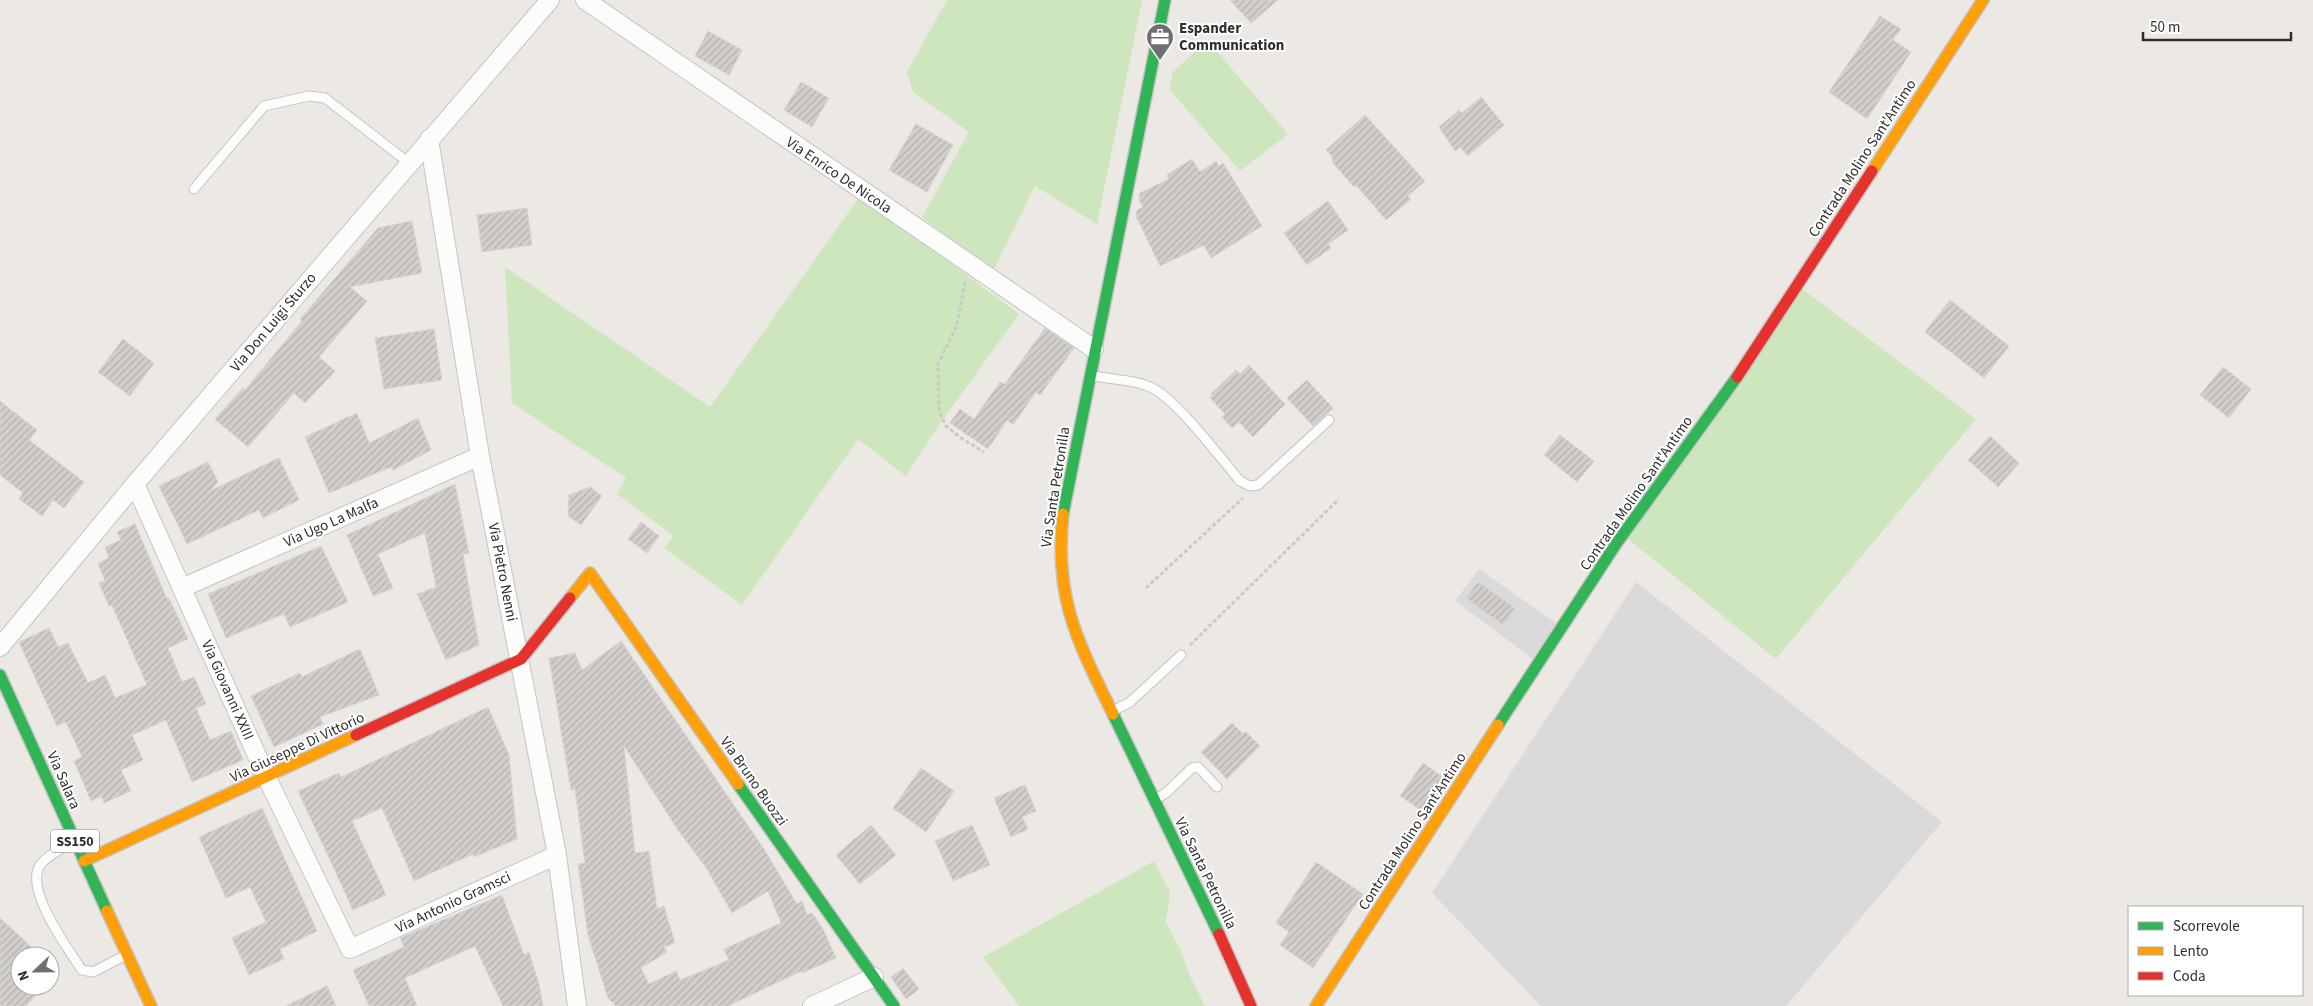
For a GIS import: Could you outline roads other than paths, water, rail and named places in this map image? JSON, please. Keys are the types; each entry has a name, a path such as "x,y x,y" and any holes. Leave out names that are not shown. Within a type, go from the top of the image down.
{"street":[{"name":"Via Don Luigi Sturzo","path":"0,647 135,484 550,0"},
{"name":"Via Enrico De Nicola","path":"585,0 1094,349"},
{"name":"Via Santa Petronilla","path":"1165,0 1063,510 1059,545 1060,575 1068,614 1083,653 1212,917 1251,1006"},
{"name":"Contrada Molino Sant'Antimo","path":"1316,1006 1616,544 1740,373 1983,0"},
{"name":"Via Pietro Nenni","path":"429,139 480,456 521,659 556,855 577,1006"},
{"name":"Via Ugo La Malfa","path":"182,588 480,456"},
{"name":"Via Giovanni XXIII","path":"135,484 267,778 350,949"},
{"name":"Via Bruno Buozzi","path":"521,659 590,573 894,1006"},
{"name":"Via Giuseppe Di Vittorio","path":"84,861 521,659"},
{"name":"Via Salara","path":"0,675 151,1006"},
{"name":"Via Antonio Gramsci","path":"350,949 556,855"},
{"path":"812,1006 874,977"}],"lane":[{"path":"194,189 264,106 309,96 325,98 409,163"},
{"path":"1089,375 1142,384 1154,389 1174,405 1240,481 1250,486 1258,485 1329,420"},
{"path":"1111,712 1130,702 1181,655"},
{"path":"1154,800 1166,793 1192,768 1198,767 1217,787"},
{"path":"75,840 47,858 39,867 37,890 60,937 82,970 93,972 127,954"}],"place":[{"name":"Espander Communication","path":"1160,61"}]}
